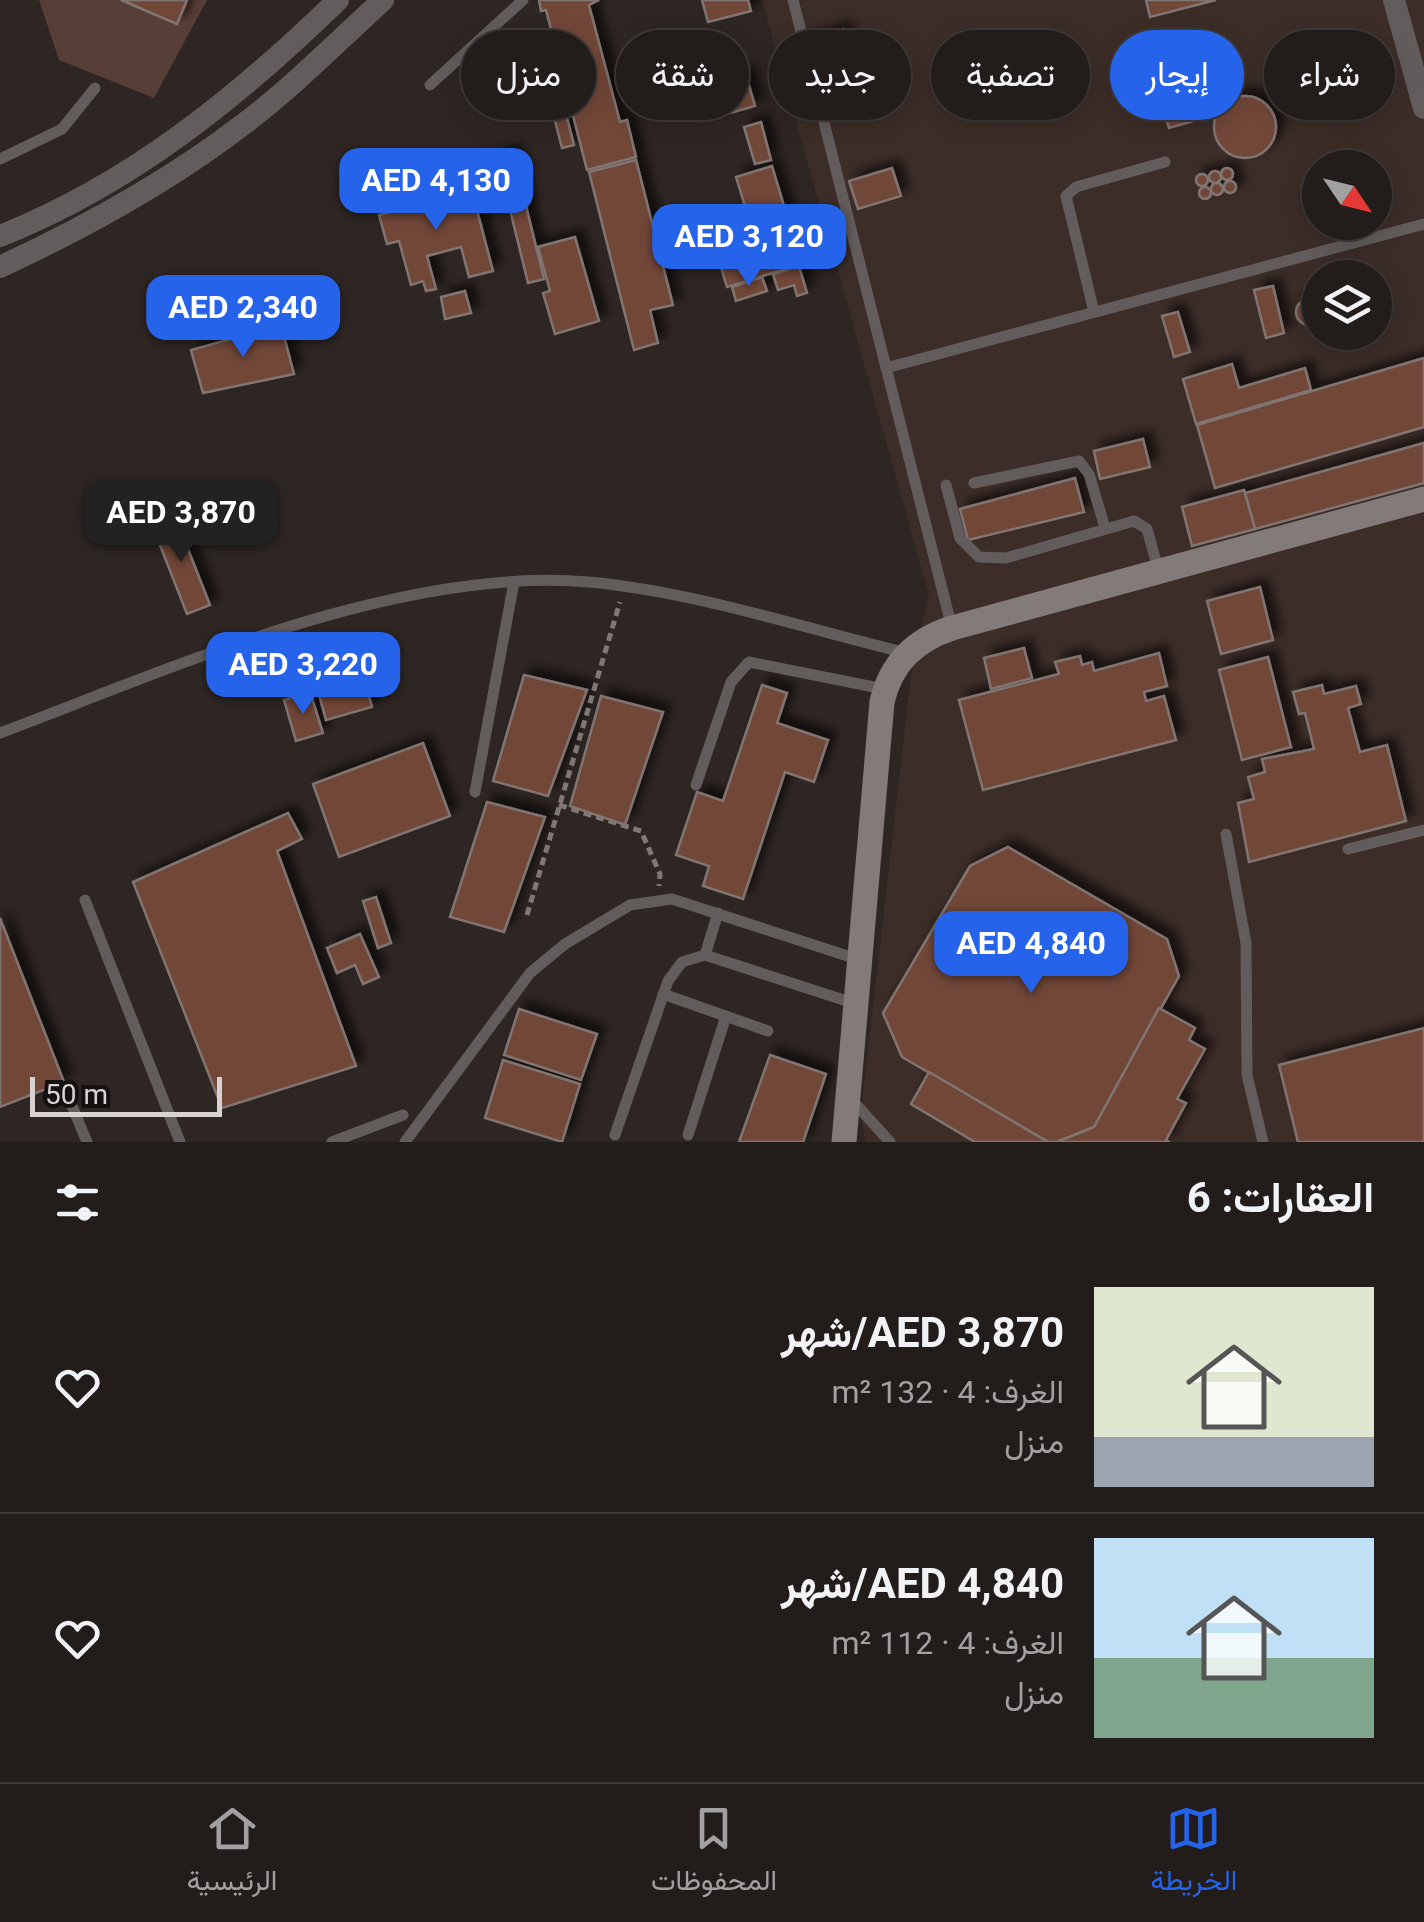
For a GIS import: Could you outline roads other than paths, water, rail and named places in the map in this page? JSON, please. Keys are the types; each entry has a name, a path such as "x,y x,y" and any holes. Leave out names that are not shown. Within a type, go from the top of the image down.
{"street":[{"path":"0,236 85,196 184,134 276,60 338,0"},
{"path":"0,266 96,220 198,157 248,122 383,0"},
{"path":"1394,0 1424,108"},
{"path":"844,1142 884,690 907,653 920,642 952,628 1424,499"}],"lane":[{"path":"430,85 523,0"},
{"path":"793,0 952,628"},
{"path":"0,158 62,129 95,88"},
{"path":"1094,312 1066,196 1076,187 1165,162"},
{"path":"886,368 1424,224"},
{"path":"974,483 1079,461 1086,468 1105,528"},
{"path":"946,485 960,538 978,558 1006,558 1127,521 1142,524 1150,537 1159,572"},
{"path":"476,792 514,582"},
{"path":"0,732 154,674 338,614 396,599 514,582 625,587 907,653"},
{"path":"696,785 730,682 748,662 767,662 884,690"},
{"path":"1348,849 1424,830"},
{"path":"1226,834 1246,943 1247,1075 1263,1142"},
{"path":"405,1142 530,972 565,944 630,906 658,898 860,960"},
{"path":"86,900 180,1142"},
{"path":"704,955 718,914"},
{"path":"615,1135 663,994 674,970 693,956 704,955 856,1004"},
{"path":"663,994 768,1030"},
{"path":"688,1135 726,1016"},
{"path":"67,1094 87,1142"},
{"path":"848,1096 890,1142"},
{"path":"332,1142 402,1115"}]}
